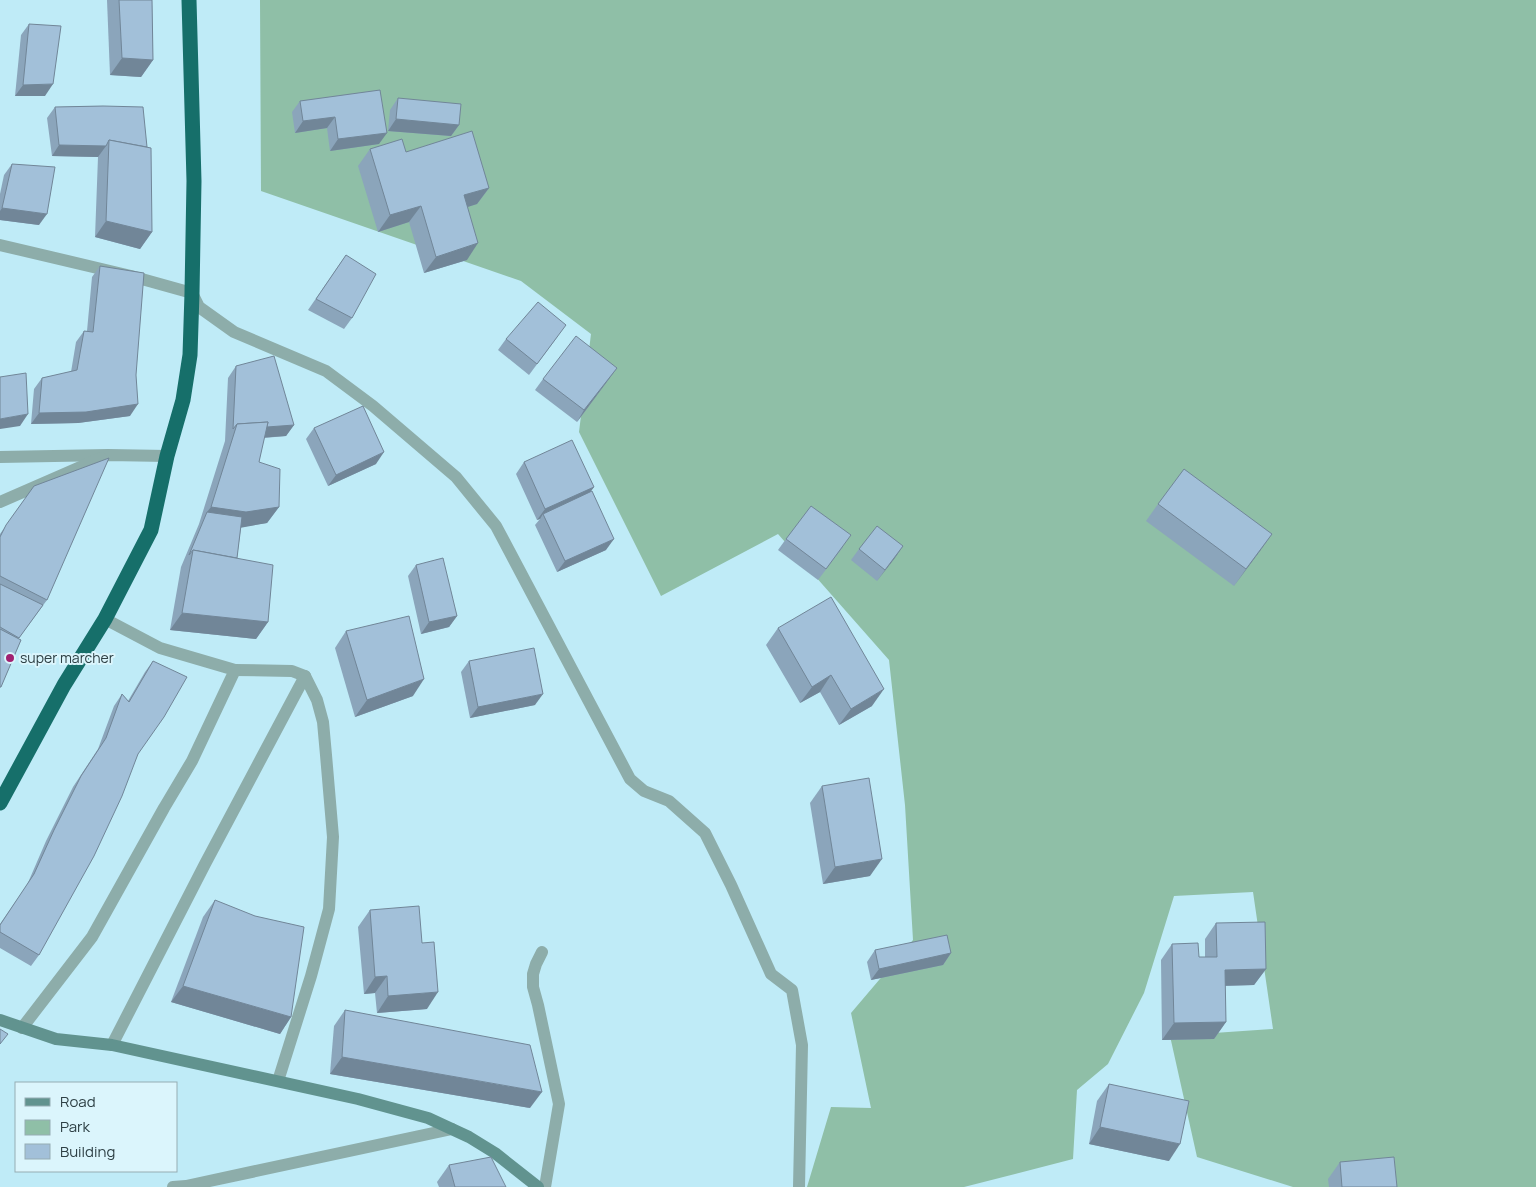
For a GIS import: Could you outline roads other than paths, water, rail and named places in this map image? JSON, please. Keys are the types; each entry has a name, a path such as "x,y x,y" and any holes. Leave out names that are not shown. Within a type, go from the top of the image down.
{"highway":[{"path":"0,803 64,685 105,620 151,530 167,456 182,400 190,356 194,181 189,0"}],"street":[{"path":"0,245 131,276 192,293 199,307 234,332 326,371 373,406 456,477 496,526 630,779 644,791 669,801 705,833 731,885 771,974 792,990 802,1045 799,1187"},
{"path":"0,502 108,455"},
{"path":"0,457 167,456"},
{"path":"105,620 160,648 235,670 292,671 305,676 317,700 326,755 333,837 329,909 311,976 278,1081"},
{"path":"22,1028 92,937 192,761 235,670"},
{"path":"112,1045 305,676"},
{"path":"542,952 533,974 533,987 559,1104 545,1187"},
{"path":"0,1020 56,1039 112,1045 358,1098 428,1118 469,1137 495,1153 538,1187"},
{"path":"173,1187 452,1129"}],"place":[{"name":"super marcher","path":"10,658"}]}
